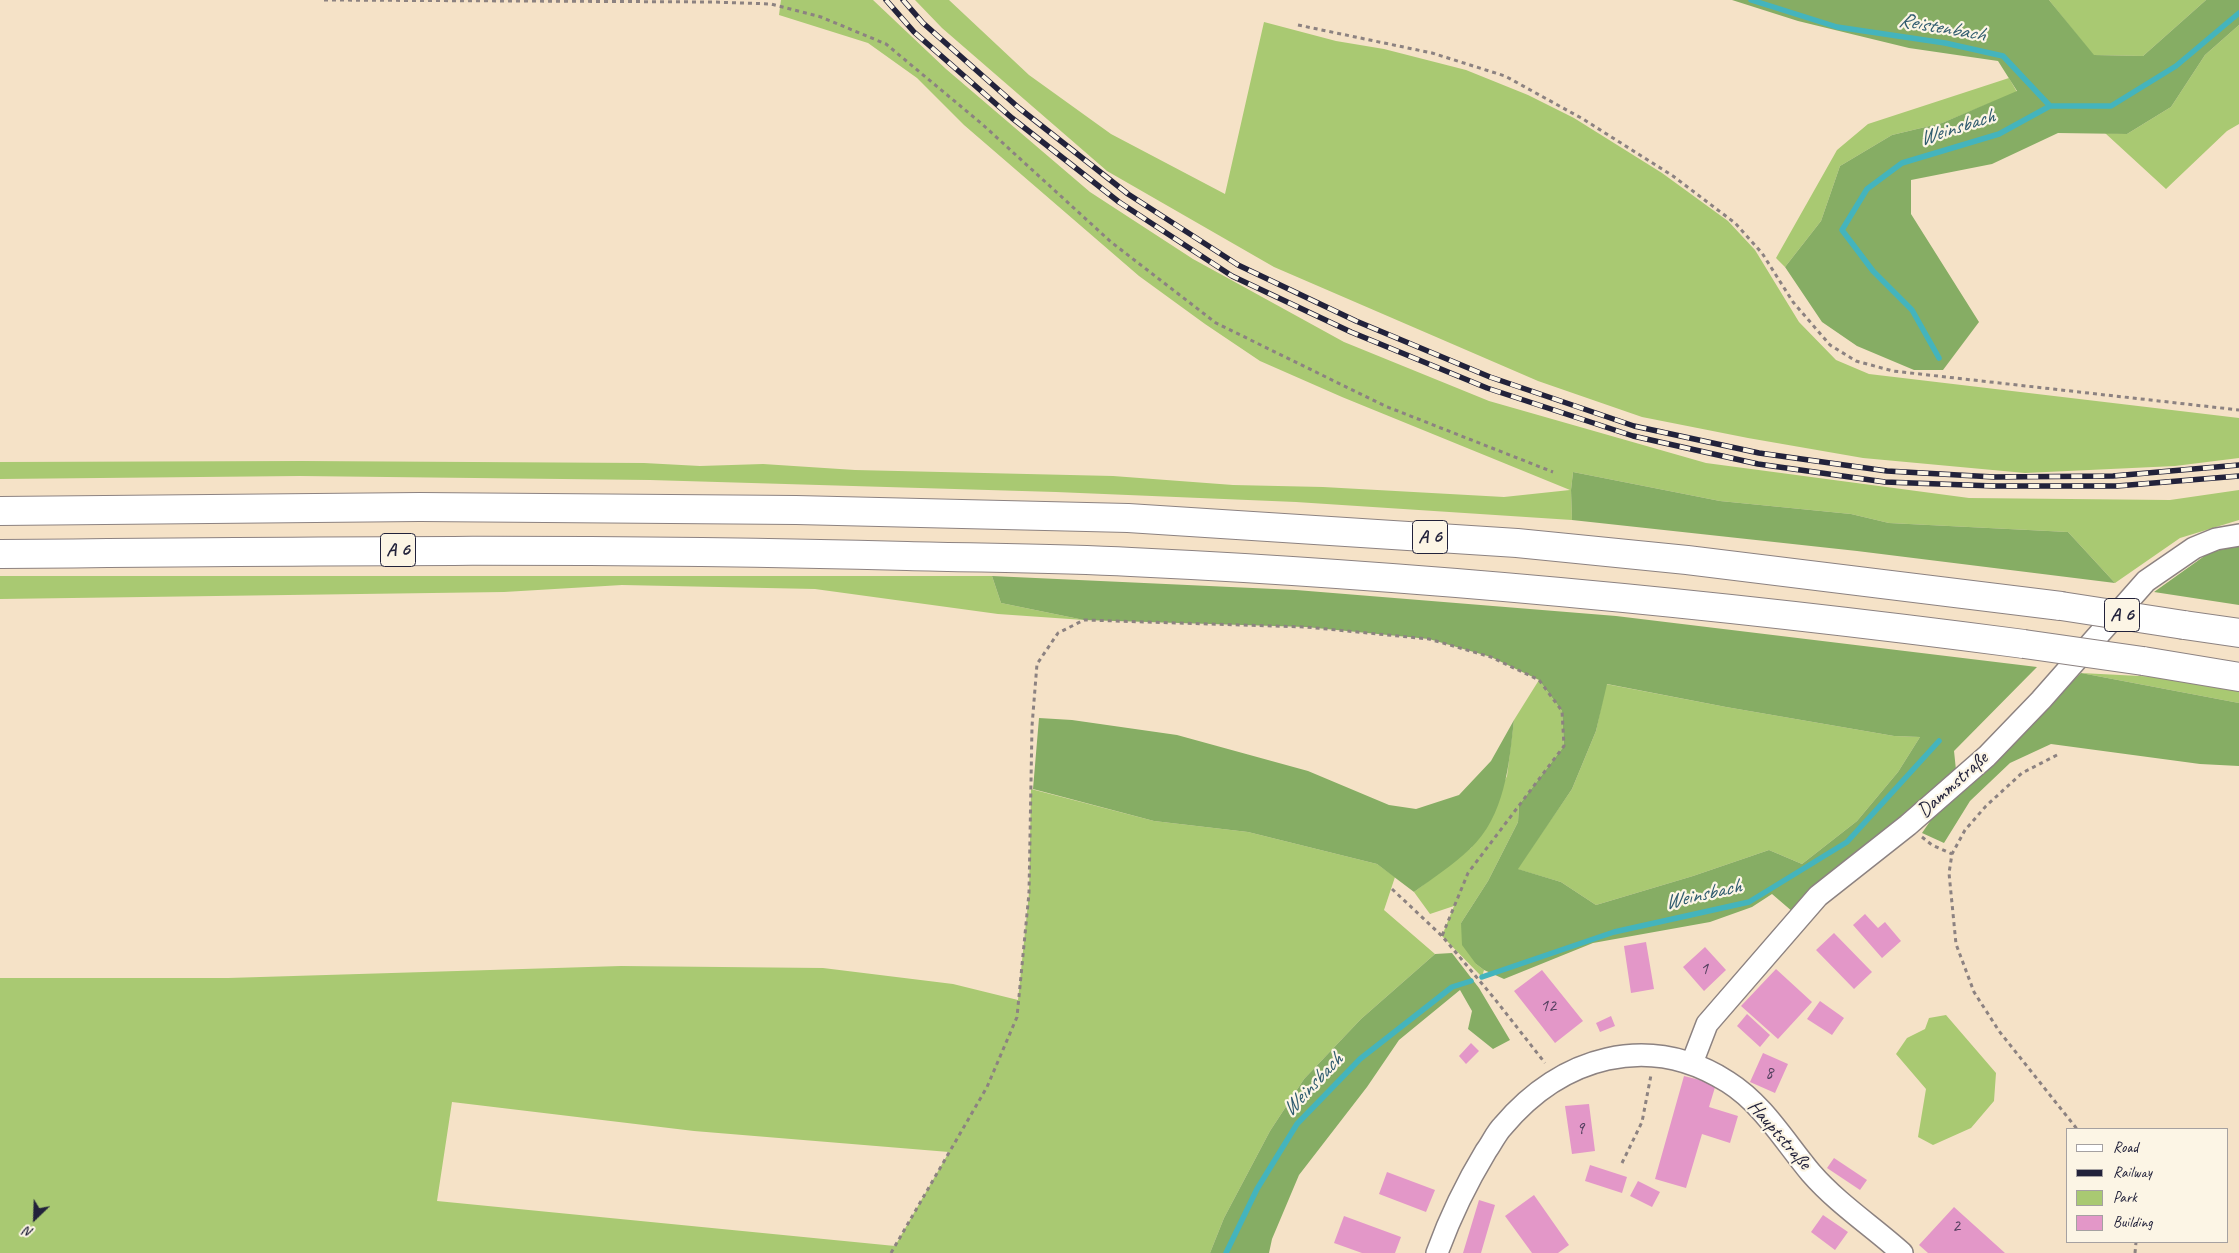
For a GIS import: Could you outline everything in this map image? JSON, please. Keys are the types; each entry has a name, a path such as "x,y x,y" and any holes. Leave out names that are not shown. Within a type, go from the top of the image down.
{"highway":[{"name":"A 6","path":"0,511 430,507 796,510 1128,518 1517,543 1696,561 2061,606 2239,633"},
{"name":"A 6","path":"0,554 432,550 796,553 1125,561 1322,572 1700,604 2024,644 2239,677"}],"street":[{"name":"Dammstraße","path":"1692,1063 1707,1024 1818,896 1908,825 1987,756 2041,700 2146,581 2194,548 2216,539 2239,535"},
{"name":"Hauptstraße","path":"1438,1253 1448,1224 1469,1179 1501,1127 1527,1098 1557,1078 1587,1063 1621,1056 1655,1054 1692,1063 1729,1082 1763,1112 1812,1174 1846,1208 1902,1253"}],"path":[{"path":"324,0 771,2 821,17 886,44 982,124 1111,242 1216,323 1385,406 1553,472"},
{"path":"1298,25 1432,53 1505,76 1582,119 1673,176 1735,223 1762,253 1793,302 1830,345 1856,361 1893,371 2239,410"},
{"path":"891,1253 987,1087 1017,1017 1029,893 1032,726 1037,664 1058,633 1084,620 1306,627 1429,638 1491,657 1539,680 1562,711 1564,746 1468,873 1442,936"},
{"path":"2057,755 2022,773 1986,806 1965,830 1952,854 1948,873 1956,944 1974,992 1999,1032 2076,1128"},
{"path":"1908,825 1932,845 1952,854"},
{"path":"1392,889 1442,936 1557,1078"},
{"path":"1622,1163 1642,1122 1655,1054"}],"green space":[{"path":"781,0 873,0 946,69 1090,192 1193,259 1344,342 1489,401 1706,463 1969,498 2170,500 2239,490 2239,520 2180,538 2115,583 2068,532 1889,523 1851,514 1720,501 1573,472 1571,490 1572,520 1296,502 1056,492 650,480 300,476 0,479 0,462 644,463 700,466 763,464 855,470 1113,476 1233,485 1323,487 1504,497 1570,490 1342,397 1260,361 1139,276 964,125 917,78 868,43 779,15"},
{"path":"915,0 949,0 1029,75 1111,134 1225,194 1264,22 1336,41 1384,49 1466,70 1528,95 1574,118 1662,173 1728,221 1755,250 1799,322 1836,360 1869,374 2239,418 2239,458 2175,466 2025,473 1863,458 1642,417 1538,381 1274,267 1107,171 942,28"},
{"path":"1732,0 2049,0 2094,55 2143,56 2206,0 2239,0 2239,25 2205,55 2171,107 2127,134 2058,133 1992,164 1911,180 1911,214 1979,322 1943,370 1914,370 1857,346 1822,322 1785,267 1821,221 1840,166 1892,135 1942,123 2017,91 1998,61 1909,48 1798,21"},
{"path":"2049,0 2206,0 2143,56 2093,55"},
{"path":"2239,25 2239,124 2227,131 2166,189 2105,133 2127,134 2171,107 2205,55"},
{"path":"2009,78 2017,92 1942,123 1892,135 1840,166 1821,221 1785,267 1776,258 1837,150 1868,124"},
{"path":"1573,472 1720,501 1851,514 1889,523 2068,532 2115,583 1857,551 1572,520 1571,490"},
{"path":"2239,546 2239,605 2154,592 2210,552"},
{"path":"0,576 992,576 1001,603 1084,620 998,614 815,589 622,585 504,592 0,599"},
{"path":"992,576 1296,590 1616,616 2037,667 1954,751 1956,770 1793,912 1772,894 1752,907 1710,922 1593,943 1504,979 1484,970 1476,964 1462,945 1461,923 1488,881 1518,822 1519,805 1564,746 1562,711 1539,680 1491,657 1429,639 1306,627 1084,620 1001,603","holes":["1607,684 1894,736 1920,737 1898,772 1857,821 1802,864 1769,850 1693,876 1596,905 1561,882 1518,869 1572,789 1596,731"]},
{"path":"2081,673 2159,677 2239,690 2239,703"},
{"path":"2081,673 2239,703 2239,766 2200,764 2051,744 2010,763 1970,801 1944,843 1922,833 1935,814"},
{"path":"1539,680 1562,711 1564,746 1519,805 1518,822 1488,881 1461,923 1476,964 1484,970 1482,977 1442,936 1454,906 1430,914 1414,892 1471,848 1507,776 1514,720"},
{"path":"1606,684 1894,736 1920,737 1898,772 1857,821 1802,864 1769,850 1693,876 1596,905 1561,882 1517,869 1572,789 1596,731"},
{"path":"1039,718 1072,720 1177,735 1308,771 1389,805 1416,809 1459,795 1491,761 1514,720 1507,772 1498,806 1491,821 1482,836 1470,849 1414,892 1377,864 1248,832 1154,821 1033,789"},
{"path":"1031,789 1154,821 1248,832 1377,864 1395,877 1384,910 1435,954 1361,1019 1304,1079 1270,1131 1224,1218 1210,1253 0,1253 0,978 228,978 621,966 823,968 953,984 1018,1000 1029,893","holes":["452,1102 694,1131 949,1152 895,1246 437,1201"]},
{"path":"1452,953 1479,988 1510,1040 1493,1049 1468,1029 1472,1011 1460,990 1399,1040 1367,1087 1299,1175 1272,1239 1269,1253 1210,1253 1224,1218 1270,1131 1304,1079 1361,1019 1435,954"},
{"path":"1946,1015 1996,1073 1994,1101 1971,1128 1933,1145 1918,1137 1926,1089 1896,1054 1907,1038 1925,1029 1929,1018"}],"building":[{"path":"1865,914 1878,928 1885,922 1901,941 1882,958 1853,925"},
{"path":"1834,933 1872,972 1854,989 1816,950"},
{"path":"1646,942 1654,989 1631,993 1624,946"},
{"path":"1705,947 1726,970 1704,991 1683,967"},
{"path":"1776,969 1812,1002 1778,1039 1741,1006"},
{"path":"1542,970 1583,1021 1555,1043 1514,991"},
{"path":"1820,1001 1844,1018 1832,1035 1807,1019"},
{"path":"1747,1014 1770,1035 1760,1047 1737,1026"},
{"path":"1611,1016 1615,1026 1600,1032 1596,1023"},
{"path":"1471,1043 1479,1051 1466,1064 1459,1056"},
{"path":"1763,1053 1788,1064 1775,1093 1750,1082"},
{"path":"1684,1076 1716,1084 1709,1107 1738,1116 1730,1143 1702,1134 1686,1188 1655,1179"},
{"path":"1589,1104 1595,1151 1572,1154 1565,1106"},
{"path":"1834,1158 1867,1180 1860,1190 1827,1168"},
{"path":"1590,1165 1627,1177 1622,1193 1585,1181"},
{"path":"1387,1172 1435,1190 1426,1212 1379,1194"},
{"path":"1638,1181 1660,1192 1652,1207 1630,1196"},
{"path":"1534,1195 1569,1245 1558,1253 1532,1253 1505,1216"},
{"path":"1479,1200 1495,1205 1481,1253 1463,1253"},
{"path":"1954,1207 2005,1253 1928,1253 1919,1245"},
{"path":"1823,1215 1848,1232 1835,1250 1811,1232"},
{"path":"1344,1216 1401,1237 1395,1253 1362,1253 1334,1243"}],"waterway":[{"name":"Reistenbach","path":"1751,0 1837,27 1945,43 2003,56 2050,106"},
{"name":"Weinsbach","path":"1939,358 1912,310 1873,271 1842,230 1867,189 1902,163 1999,134 2050,106 2111,106 2176,66 2239,13"},
{"name":"Weinsbach","path":"1482,977 1614,932 1749,902 1847,842 1939,741"},
{"name":"Weinsbach","path":"1226,1253 1257,1189 1297,1124 1360,1059 1452,987 1471,981"}],"railway":[{"path":"886,0 914,32 1012,118 1119,202 1232,276 1351,332 1487,388 1633,436 1758,464 1885,482 1994,486 2117,486 2239,476"},
{"path":"903,0 923,23 1019,108 1128,194 1238,265 1356,321 1490,377 1634,426 1759,453 1887,471 1994,477 2113,476 2239,465"}]}
